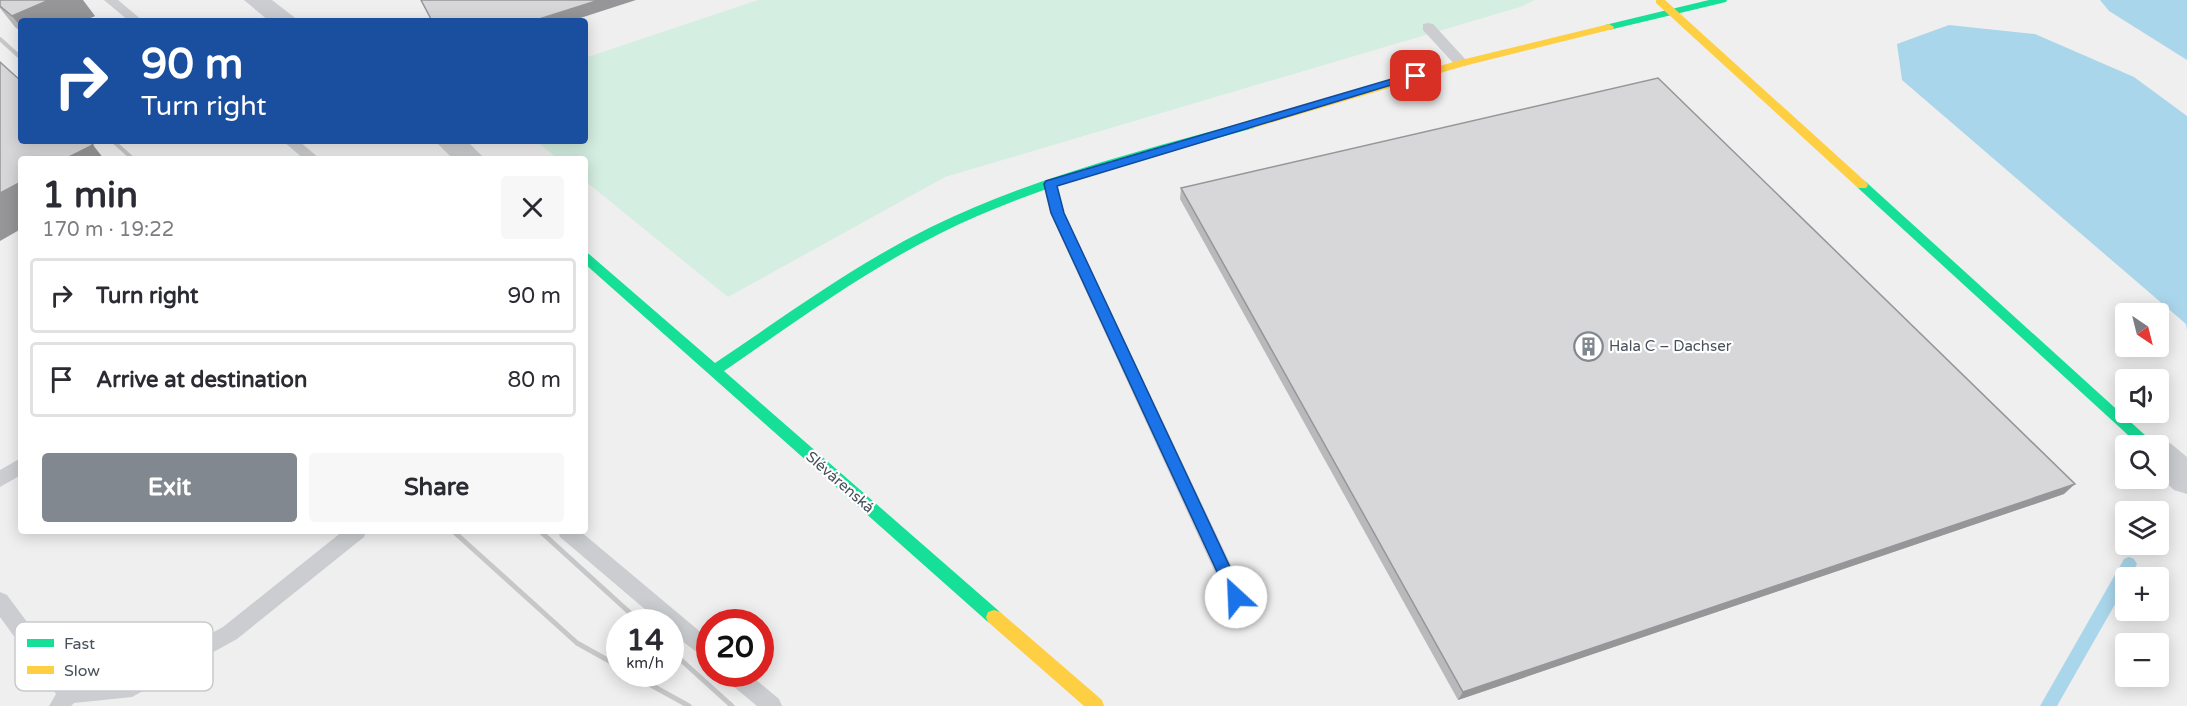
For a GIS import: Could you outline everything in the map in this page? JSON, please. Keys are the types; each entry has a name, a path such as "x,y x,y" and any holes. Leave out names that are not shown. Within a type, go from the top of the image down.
{"street":[{"path":"256,0 282,18"},
{"path":"1659,0 2138,435"},
{"path":"714,371 864,270 922,236 985,207 1050,184 1461,63 1722,0"},
{"path":"453,144 467,156"},
{"name":"Slévárenská","path":"588,260 1096,706"},
{"path":"2169,463 2187,479"}],"lane":[{"path":"110,0 133,18"},
{"path":"1428,27 1461,63"},
{"path":"294,144 309,156"},
{"path":"1050,184 1057,213 1236,597"},
{"path":"0,480 18,467"},
{"path":"213,642 230,633 353,534"},
{"path":"571,534 696,641"},
{"path":"0,601 15,625"},
{"path":"749,687 772,706"},
{"path":"63,700 111,691"}],"green space":[{"path":"758,0 1535,0 1520,7 945,177 728,297 588,183 588,156 554,156 540,144 588,144 588,57"}],"water":[{"path":"2100,0 2187,0 2187,60 2109,11"},
{"path":"1949,25 2035,34 2134,77 2187,116 2187,331 2186,324 2169,309 2169,303 2162,303 1902,80 1897,44"}],"building":[{"path":"0,0 49,0 12,16 0,6"},
{"path":"421,0 599,0 542,18 430,18"},
{"path":"0,62 18,78 18,144 93,145 71,156 18,156 18,184 0,193"},
{"name":"Hala C – Dachser","path":"1658,78 2075,484 1463,692 1181,188"}],"waterway":[{"path":"2048,706 2129,564"}],"railway":[{"path":"0,39 18,55"},
{"path":"116,144 130,156"},
{"path":"456,534 577,643 606,659"},
{"path":"543,534 626,609"},
{"path":"684,663 732,706"},
{"path":"655,687 689,706"}],"traffic: fast":[{"path":"1609,27 1722,0"},
{"path":"714,371 878,261 936,230 1051,183 1250,125"},
{"path":"1862,185 2138,435"},
{"path":"588,260 994,617"}],"traffic: slow":[{"path":"1660,1 1862,185"},
{"path":"1250,125 1461,63 1609,27"},
{"path":"994,617 1096,706"}],"place":[{"name":"Hala C – Dachser","path":"1588,346"}],"route":[{"path":"1236,597 1088,275 1057,213 1050,184 1416,76"}]}
